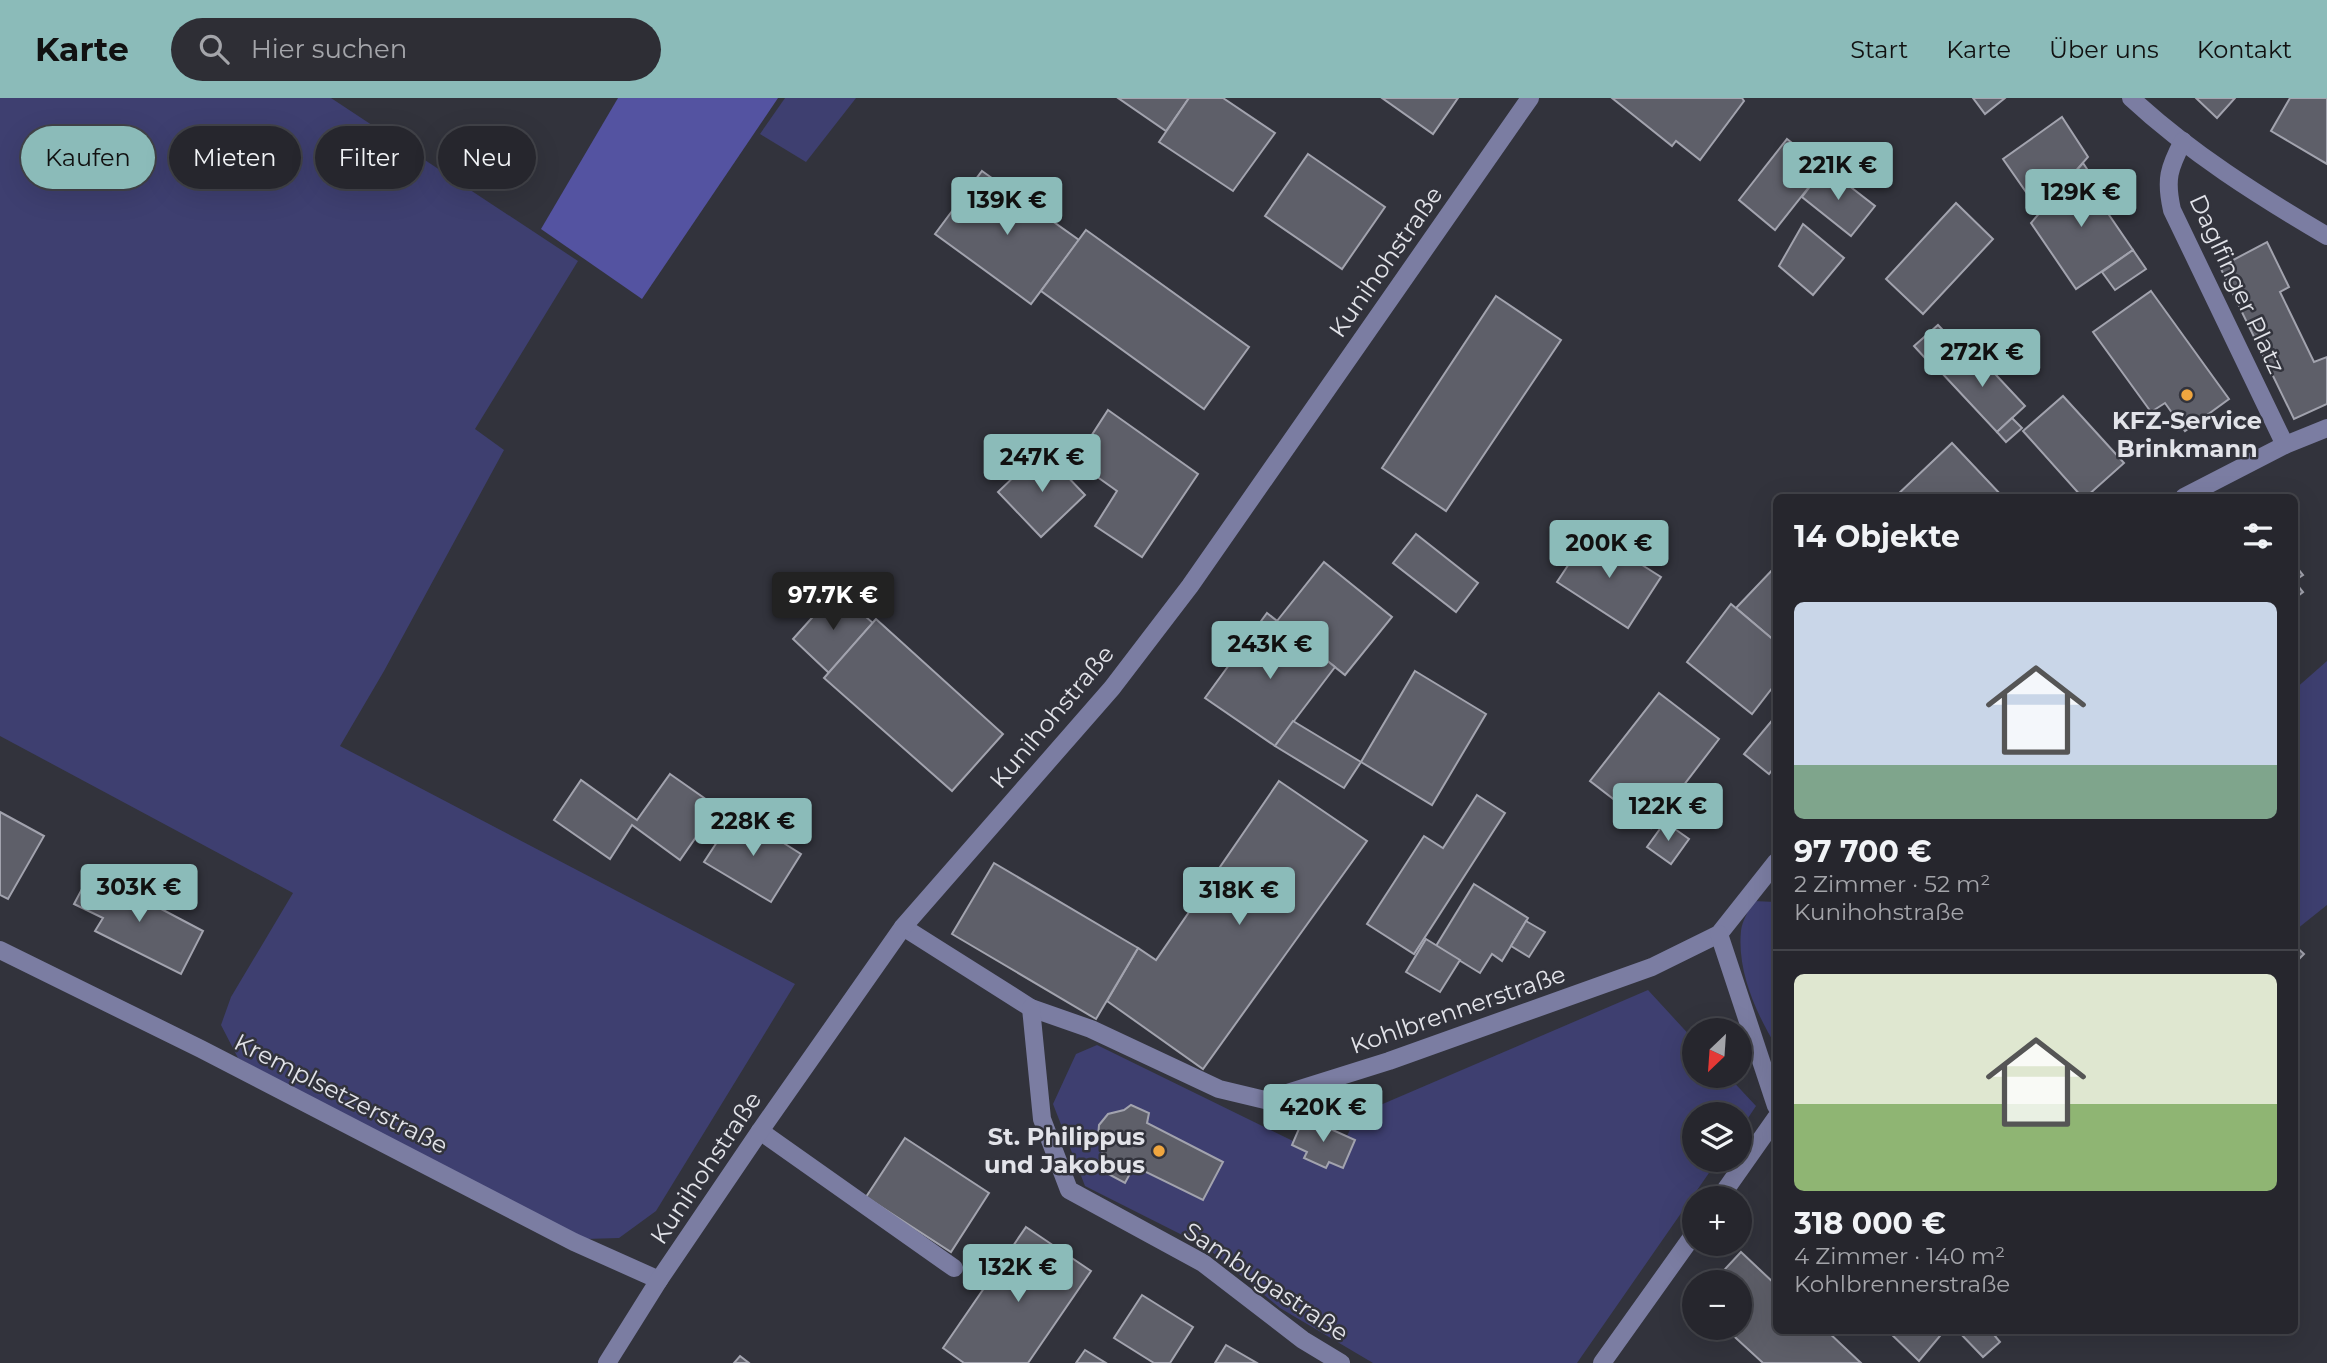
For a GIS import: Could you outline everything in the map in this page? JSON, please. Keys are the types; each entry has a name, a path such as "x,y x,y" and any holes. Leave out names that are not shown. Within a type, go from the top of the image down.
{"street":[{"name":"Kunihohstraße","path":"607,1363 659,1280 760,1131 903,927 1112,688 1175,606 1530,98"},
{"path":"2131,98 2183,141 2245,185 2327,236"},
{"name":"Daglfinger Platz","path":"2183,141 2169,169 2167,189 2172,210 2285,446"},
{"path":"2189,494 2327,428"},
{"name":"Kohlbrennerstraße","path":"903,927 1031,1008 1091,1029 1219,1089 1265,1100 1389,1061 1652,967 1719,934 1773,866"},
{"path":"1719,934 1773,1097"},
{"name":"Kremplsetzerstraße","path":"0,950 201,1049 574,1242 659,1280"},
{"name":"Sambugastraße","path":"1031,1008 1042,1119 1069,1190 1203,1263 1303,1340 1341,1363"},
{"path":"1728,1186 1773,1122"},
{"path":"760,1131 954,1268"},
{"path":"1602,1363 1682,1251"}],"shaded area":[{"path":"0,98 331,98 373,126 315,126 315,189 424,189 424,159 438,169 438,189 469,189 578,261 475,429 504,450 384,671 340,746 795,984 656,1211 619,1238 585,1239 484,1193 238,1058 221,1025 231,997 293,893 0,736"},
{"path":"618,98 778,98 642,299 541,229"},
{"path":"785,98 856,98 806,162 760,134"},
{"path":"2327,661 2327,905 2298,928 2298,686"},
{"path":"1753,901 1773,902 1773,1040 1755,1006 1745,976 1741,946 1744,919"},
{"path":"1648,990 1682,1027 1682,1088 1739,1088 1756,1106 1752,1112 1752,1102 1682,1102 1682,1172 1710,1172 1700,1186 1682,1186 1682,1212 1577,1363 1373,1363 1280,1308 1206,1247 1085,1186 1053,1104 1076,1054 1097,1045 1293,1141 1304,1117 1347,1136 1357,1115"}],"building":[{"path":"1118,98 1189,98 1166,131"},
{"path":"1189,98 1223,98 1275,133 1233,191 1159,142"},
{"path":"1382,98 1458,98 1433,134"},
{"path":"1612,98 1742,98 1744,101 1700,160 1676,141 1672,146"},
{"path":"1973,98 2005,98 1985,114"},
{"path":"2196,98 2235,98 2217,118"},
{"path":"2290,98 2327,98 2327,164 2271,131"},
{"path":"2062,117 2088,157 2040,212 2003,159"},
{"path":"1787,139 1824,168 1775,230 1739,200"},
{"path":"1308,154 1385,207 1342,269 1265,216"},
{"path":"2083,163 2111,205 2105,209 2133,250 2076,289 2031,223"},
{"path":"1825,167 1875,206 1851,236 1802,197"},
{"path":"982,171 1079,240 1031,304 935,234"},
{"path":"1956,203 1993,239 1923,314 1886,279"},
{"path":"1803,224 1844,258 1813,295 1779,266"},
{"path":"1086,230 1249,347 1204,409 1041,291"},
{"path":"2267,242 2289,287 2280,292 2314,362 2327,357 2327,404 2294,419 2220,267"},
{"path":"2133,250 2146,269 2115,290 2102,272"},
{"path":"2151,291 2229,399 2185,431 2165,403 2151,412 2093,332"},
{"path":"1496,296 1561,340 1446,511 1382,468"},
{"path":"1938,325 1962,350 1938,372 1914,346"},
{"path":"1968,345 2025,406 1997,432 1940,371"},
{"path":"2063,396 2124,463 2089,494 2079,494 2023,431"},
{"path":"1108,410 1198,474 1142,557 1095,526 1117,491 1075,461"},
{"path":"2012,418 2022,428 2006,442 1997,432"},
{"path":"1952,443 2000,494 1898,494"},
{"path":"1042,450 1085,495 1041,537 998,492"},
{"path":"1590,532 1661,577 1628,628 1557,582"},
{"path":"1416,534 1478,583 1456,612 1393,563"},
{"path":"1324,562 1392,617 1345,675 1277,621"},
{"path":"1773,569 1773,639 1736,608"},
{"path":"836,591 873,623 829,673 793,639"},
{"path":"1731,604 1773,639 1773,687 1752,714 1687,662"},
{"path":"1267,613 1335,667 1275,746 1205,698"},
{"path":"876,619 1003,734 952,791 824,678"},
{"path":"1415,671 1486,714 1432,805 1361,762"},
{"path":"1659,693 1719,739 1651,828 1590,781"},
{"path":"1773,719 1773,769 1769,774 1744,754"},
{"path":"1293,721 1361,762 1344,788 1275,746"},
{"path":"670,774 717,807 680,860 632,825 610,859 554,820 581,780 637,820"},
{"path":"1279,781 1367,841 1203,1069 1107,1001 1138,948 1156,960"},
{"path":"1477,795 1505,813 1414,954 1367,924 1424,836 1443,848"},
{"path":"0,812 44,836 8,899 0,895"},
{"path":"736,813 801,854 771,902 704,862"},
{"path":"1665,822 1689,839 1671,864 1647,847"},
{"path":"994,863 1138,948 1096,1019 952,934"},
{"path":"91,872 203,931 181,974 95,931 103,918 74,904"},
{"path":"1474,884 1528,918 1502,961 1492,954 1480,973 1436,946"},
{"path":"1526,921 1545,932 1529,957 1511,946"},
{"path":"1426,939 1460,960 1440,992 1406,972"},
{"path":"2298,949 2304,954 2298,960"},
{"path":"1131,1105 1149,1113 1147,1123 1223,1162 1203,1200 1134,1166 1125,1183 1097,1168 1103,1150 1098,1137 1099,1125 1108,1114 1124,1110"},
{"path":"1304,1117 1355,1140 1343,1168 1329,1162 1326,1168 1304,1158 1307,1152 1292,1145"},
{"path":"905,1138 989,1193 951,1252 866,1197"},
{"path":"1026,1227 1091,1271 1028,1363 964,1363 943,1348"},
{"path":"1737,1256 1745,1256 1773,1282 1773,1334 1830,1334 1861,1363 1763,1363 1738,1340 1752,1340 1752,1270 1724,1270"},
{"path":"1142,1295 1193,1327 1170,1363 1154,1363 1114,1338"},
{"path":"1891,1334 1942,1334 1919,1361"},
{"path":"1961,1334 1993,1334 2000,1342 1983,1357"},
{"path":"1226,1345 1257,1363 1215,1363"},
{"path":"1085,1350 1106,1363 1076,1363"},
{"path":"740,1356 749,1363 734,1363"}],"place":[{"name":"KFZ-Service Brinkmann","path":"2187,395"},
{"name":"St. Philippus und Jakobus","path":"1159,1151"}]}
